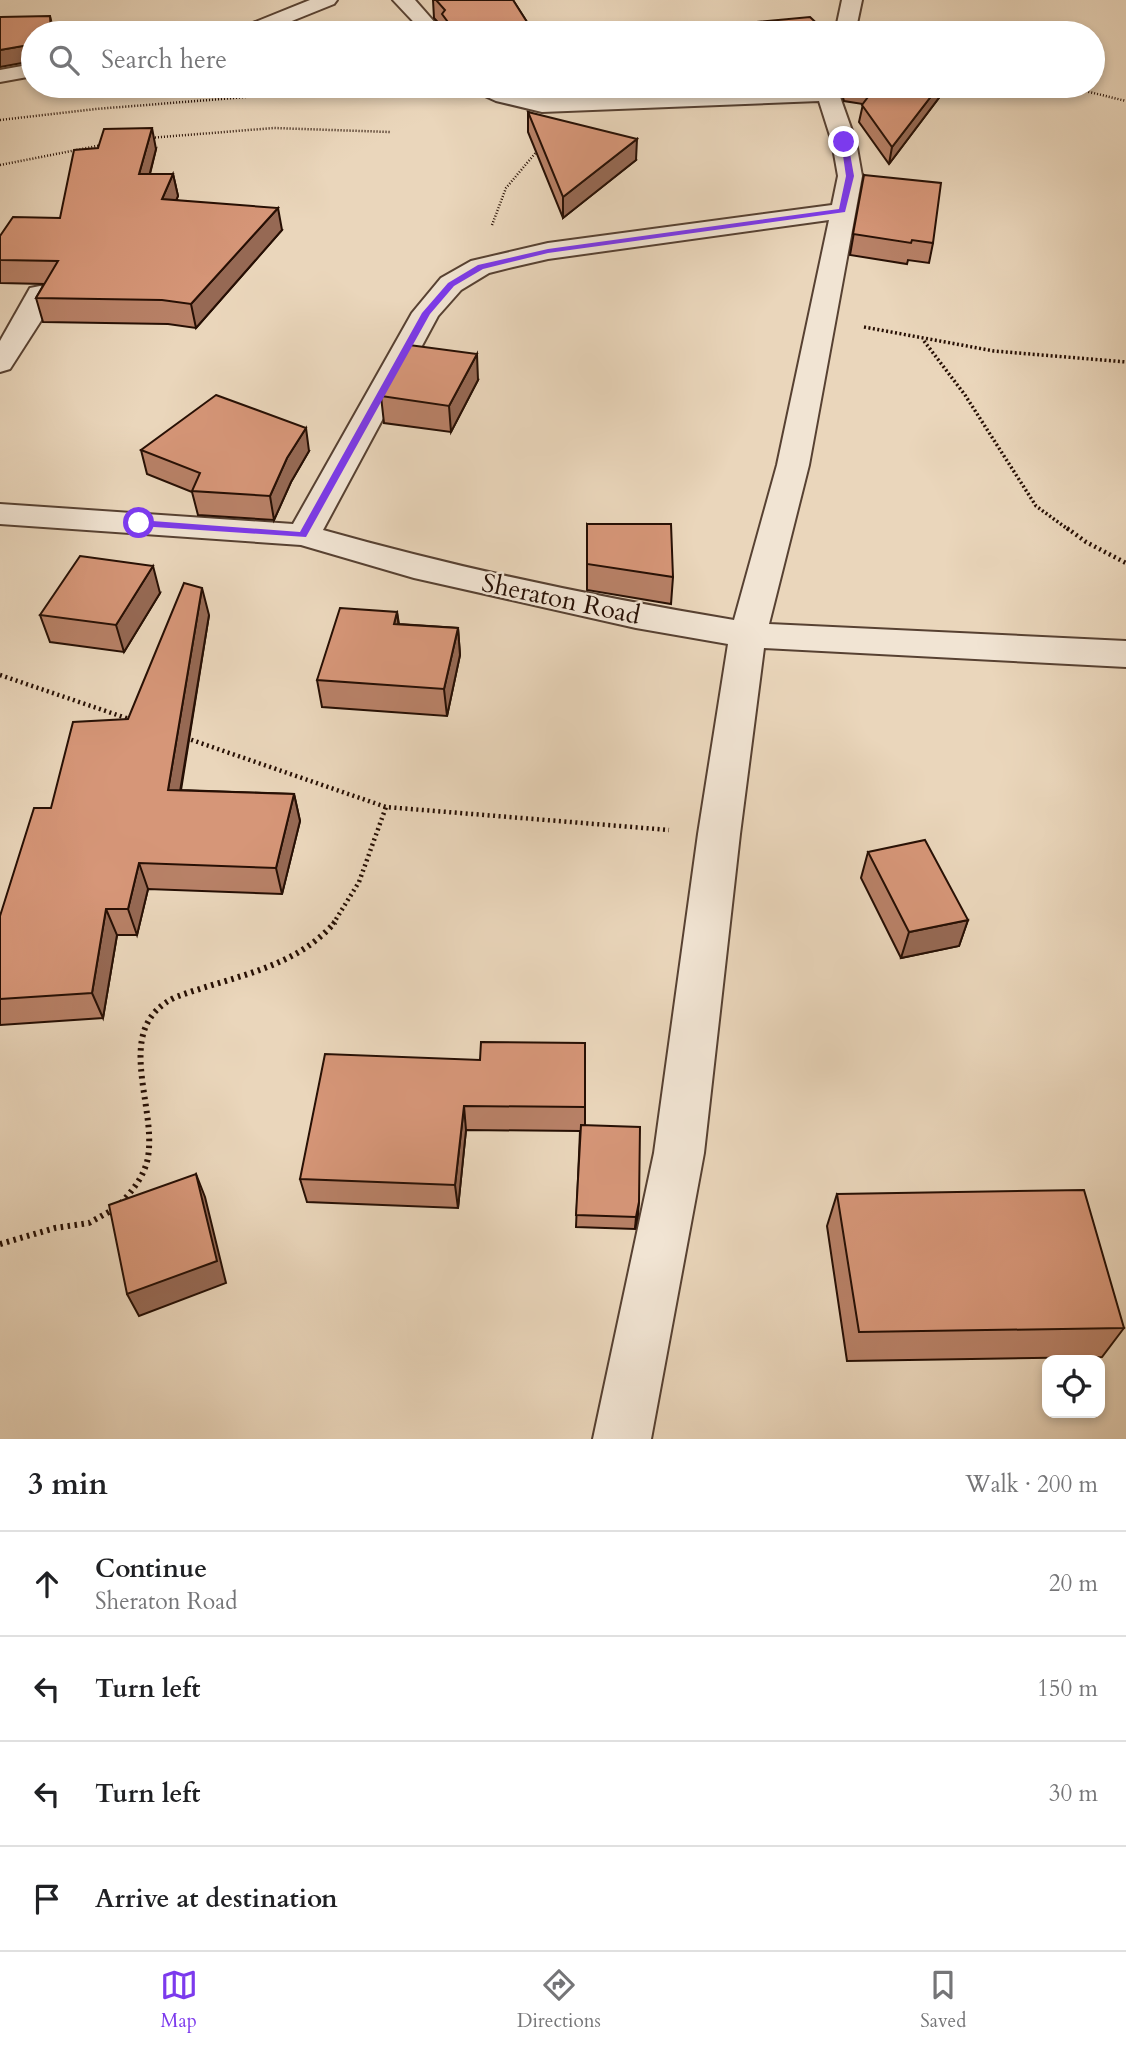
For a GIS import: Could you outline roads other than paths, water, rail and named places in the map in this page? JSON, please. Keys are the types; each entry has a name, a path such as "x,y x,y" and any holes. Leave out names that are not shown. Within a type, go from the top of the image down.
{"street":[{"path":"274,21 327,0"},
{"path":"403,0 424,21"},
{"path":"848,21 852,0"},
{"path":"0,76 21,72"},
{"path":"0,83 21,74"},
{"path":"512,98 542,105 676,98"},
{"path":"622,1439 679,1153 719,834 748,635 793,465 850,176 832,98"},
{"path":"303,535 426,313 451,284 480,267 548,251 842,211"},
{"path":"0,363 30,316 40,294"},
{"name":"Sheraton Road","path":"0,514 303,535 414,567 529,593 636,616 748,635 1126,654"}]}
